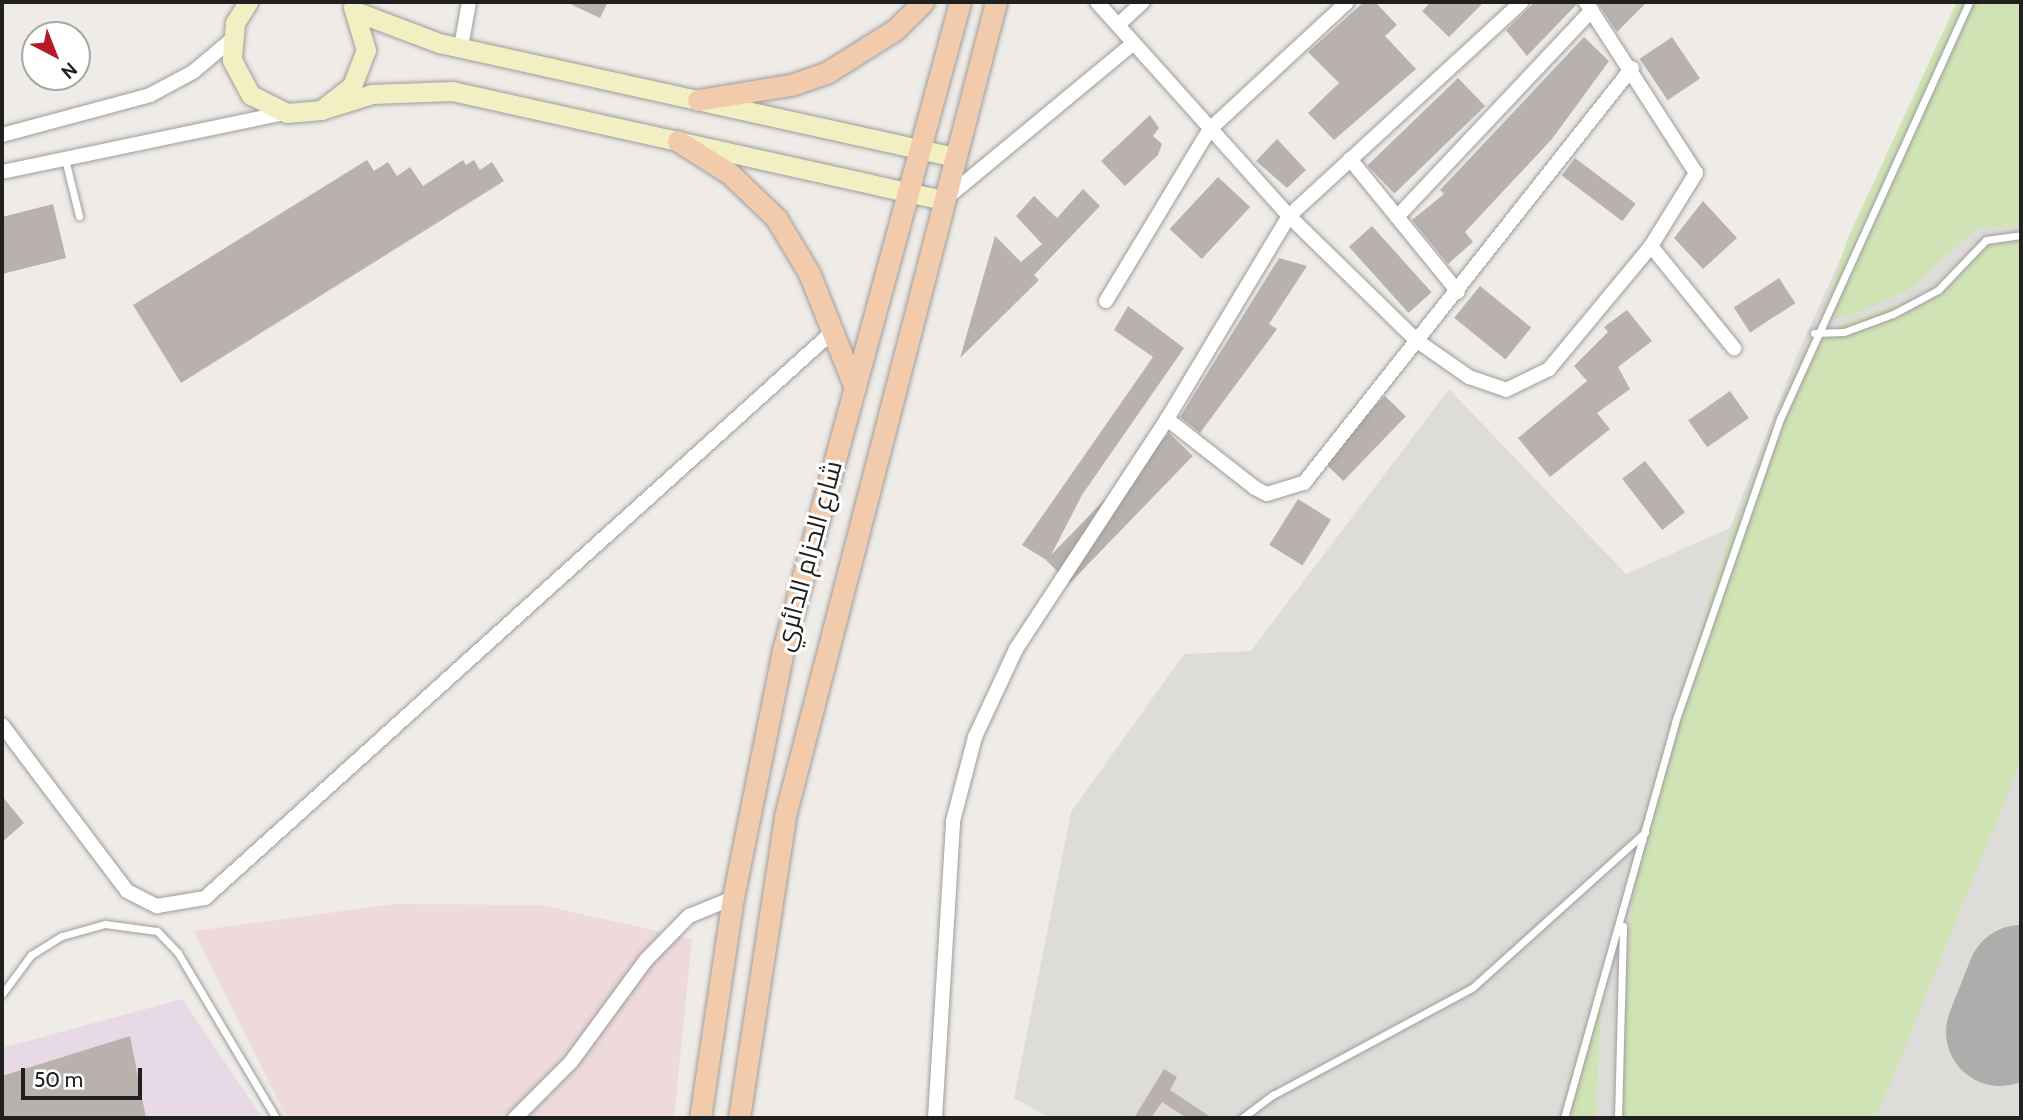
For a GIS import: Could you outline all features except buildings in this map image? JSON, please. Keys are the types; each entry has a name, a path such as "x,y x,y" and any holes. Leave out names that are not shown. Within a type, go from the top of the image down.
{"main road":[{"path":"698,100 790,85 828,72 896,29 923,2"},
{"name":"شارع الحزام الدائري","path":"700,1118 733,898 783,650 960,2"},
{"name":"شارع الحزام الدائري","path":"740,1117 785,816 996,2"},
{"path":"678,141 730,174 776,218 809,273 830,334 855,388"}],"street":[{"path":"239,2 233,32 239,79 268,107 287,113"},
{"path":"2,135 150,95 193,72 233,32 248,2"},
{"path":"461,47 469,2"},
{"path":"1097,2 1209,130 1289,216 1416,340 1469,377 1506,390 1528,385 1549,369 1651,246 1696,173 1632,68 1589,6 1397,217"},
{"path":"1118,25 1143,2"},
{"path":"1106,301 1209,130 1347,2"},
{"path":"935,1118 953,821 975,737 1016,649 1167,419 1289,216 1522,2"},
{"path":"353,7 418,38 955,157"},
{"path":"321,110 338,100 362,69 366,50 353,7"},
{"path":"2,172 287,113 321,110 372,94 452,91 943,200 1134,43"},
{"path":"1167,419 1255,488 1284,492 1313,475 1416,340 1458,292 1632,68"},
{"path":"1350,159 1458,292"},
{"path":"1651,246 1734,348"},
{"path":"2,726 127,891 157,906 205,898 830,334"},
{"path":"515,1118 570,1062 672,933 690,916 733,898"}],"lane":[{"path":"1564,1118 1679,709 1814,333 1969,2"},
{"path":"65,159 79,216"},
{"path":"1814,333 1843,332 1893,314 1938,290 1986,240 2021,236"},
{"path":"1242,1118 1297,1081 1472,988 1645,832"},
{"path":"1618,1118 1623,915"},
{"path":"2,994 31,954 62,936 105,924 156,931 178,953 276,1118"}],"shaded area":[{"path":"1957,2 2021,2 2021,1118 1050,1118 1014,1098 1071,812 1184,654 1251,651 1449,389 1626,574 1730,528 1798,353"},
{"path":"395,904 541,905 692,939 674,1118 287,1118 194,931"},
{"path":"182,999 263,1118 2,1118 2,1048"}],"green space":[{"path":"1957,2 2021,2 2021,226 1977,228 1909,290 1846,317 1822,316 1848,238"},
{"path":"1984,237 2021,237 2021,761 1876,1118 1616,1118 1637,837 1728,542 1804,350 1816,335 1931,292"},
{"path":"1602,967 1596,1118 1560,1118"}],"taxiway":[{"path":"2012,1002 2021,1006"}],"runway":[{"path":"2000,1032 2021,979"}]}
